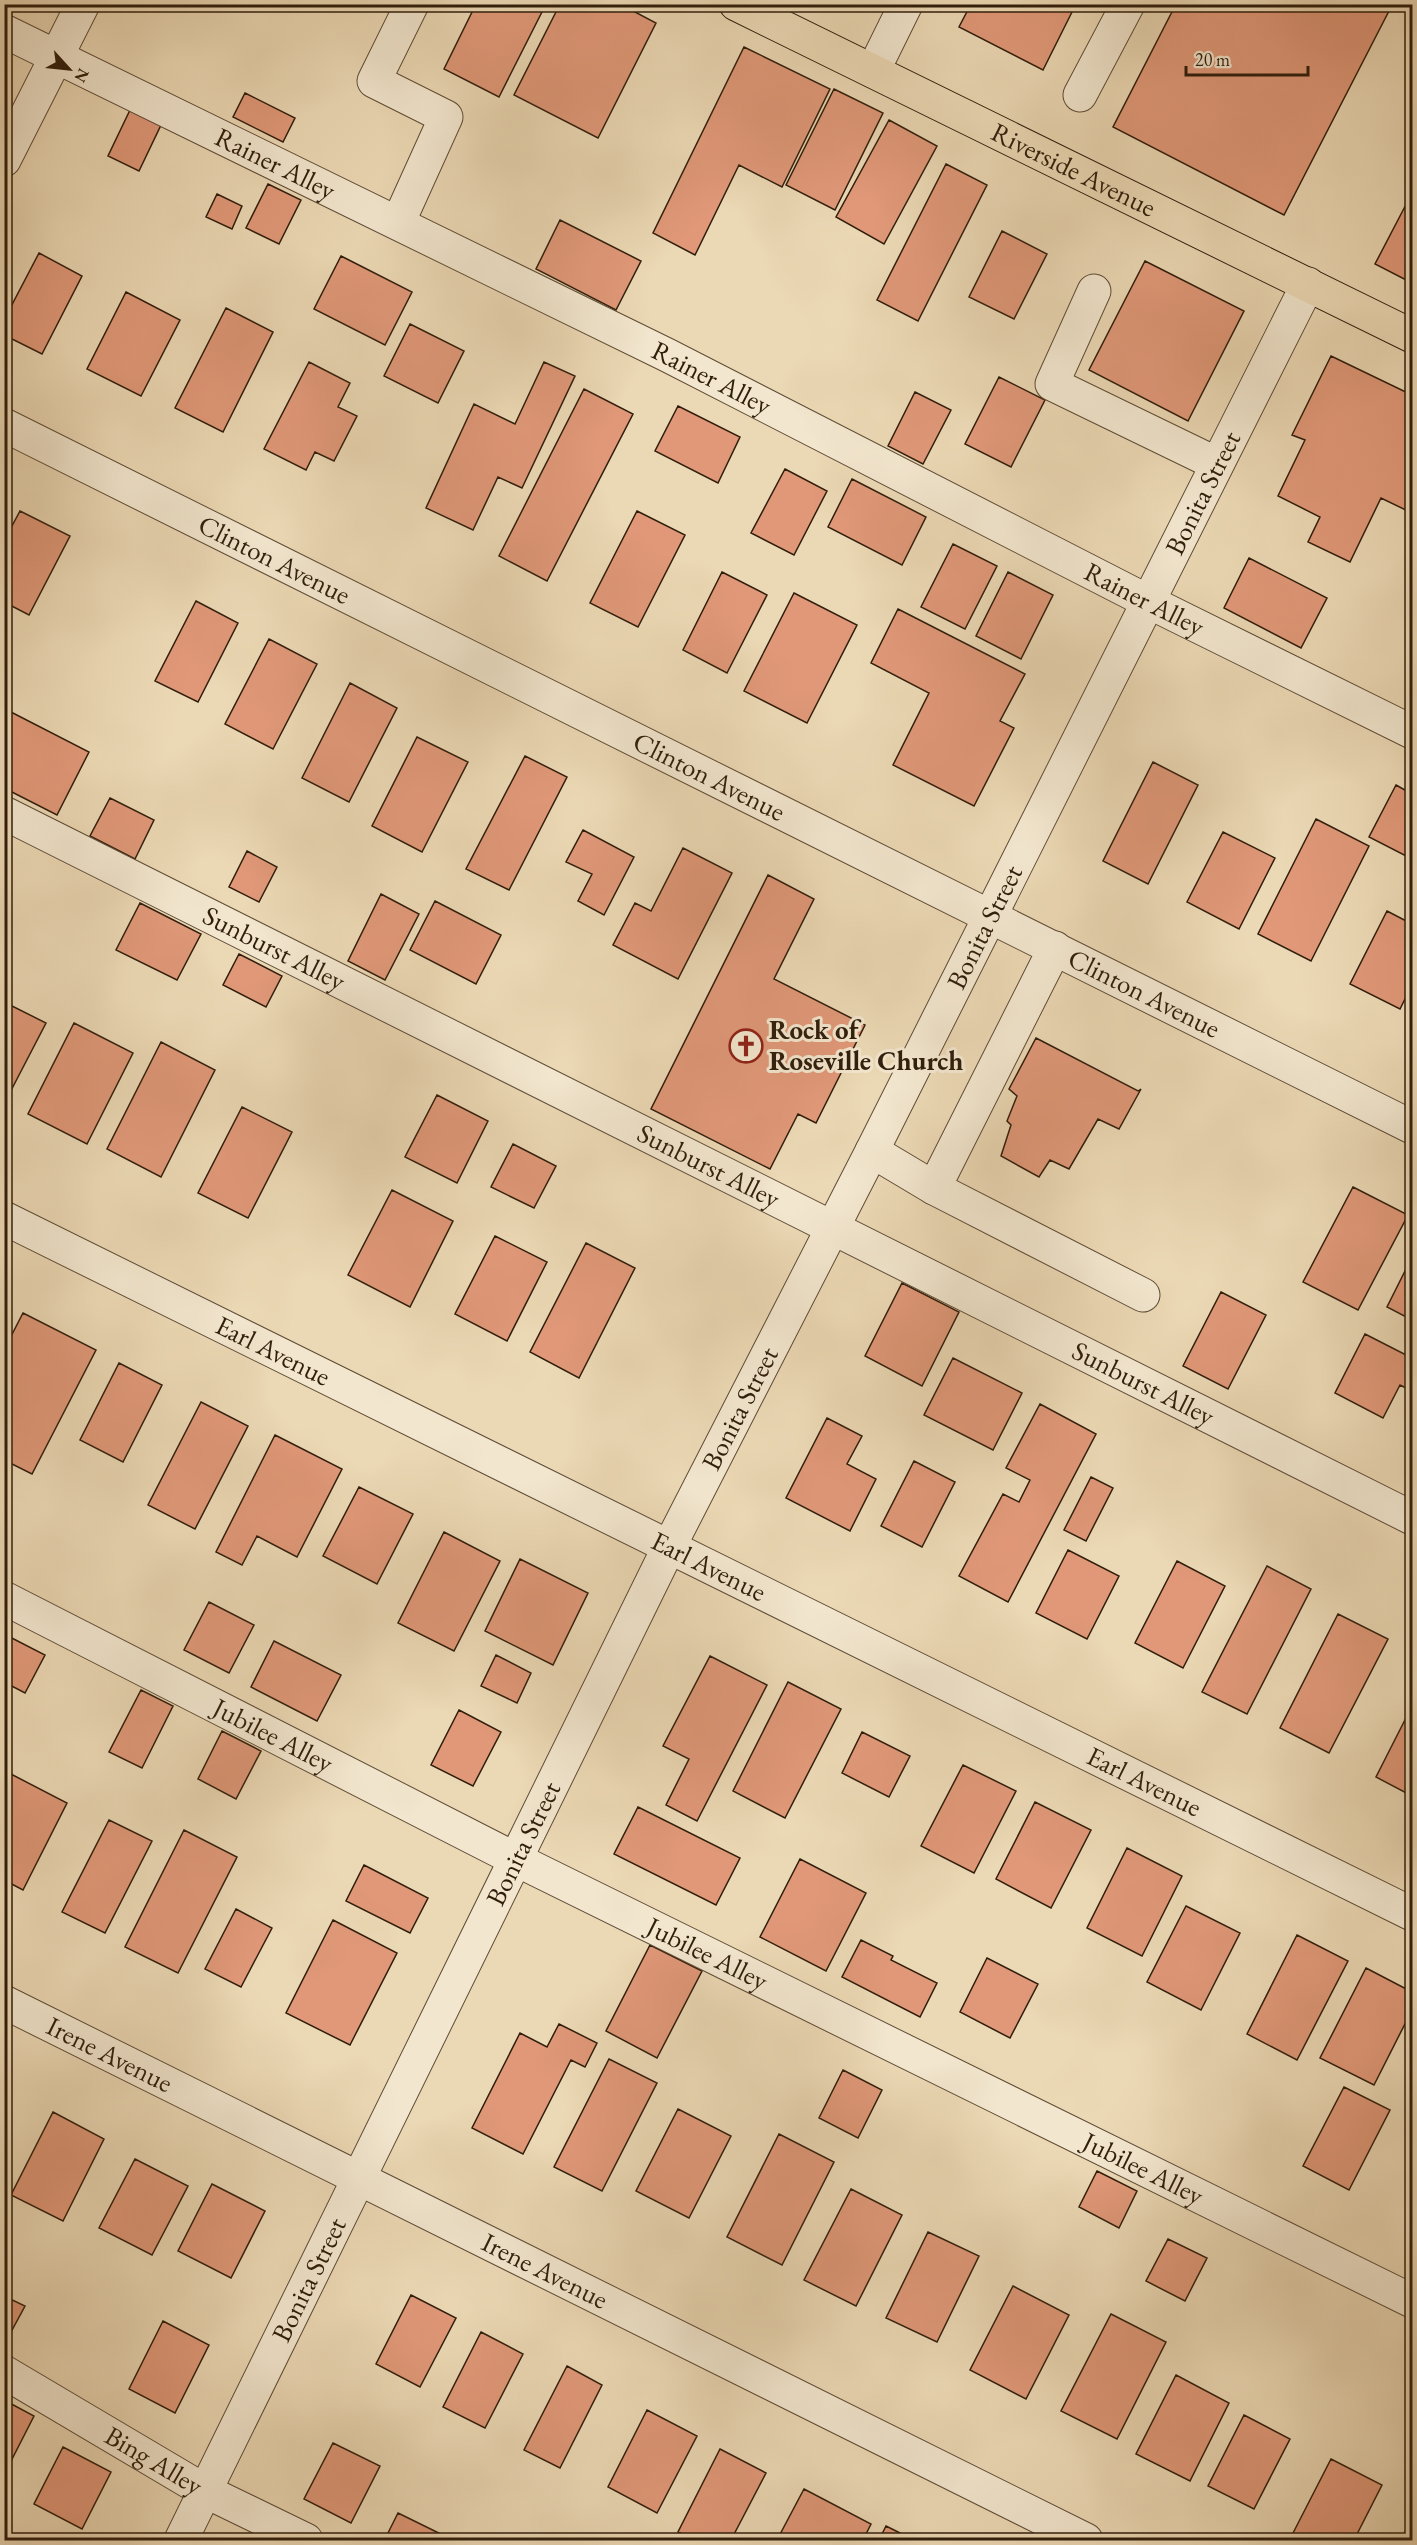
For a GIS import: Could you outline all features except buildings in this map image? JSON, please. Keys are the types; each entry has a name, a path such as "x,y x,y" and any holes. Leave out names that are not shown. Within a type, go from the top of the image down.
{"main road":[{"name":"Riverside Avenue","path":"736,4 1413,336"}],"street":[{"path":"4,160 83,4"},
{"path":"398,223 446,117 374,81 412,4"},
{"path":"873,71 906,4"},
{"path":"1080,95 1128,4"},
{"name":"Rainer Alley","path":"4,31 677,360 1149,602 1413,732"},
{"name":"Bonita Street","path":"181,2541 669,1547 872,1151 1308,284"},
{"path":"1094,291 1052,384 1217,464"},
{"name":"Clinton Avenue","path":"4,425 1413,1127"},
{"name":"Sunburst Alley","path":"4,813 1413,1518"},
{"path":"934,1188 1055,948"},
{"path":"872,1151 934,1188 1143,1296"},
{"name":"Earl Avenue","path":"4,1218 1413,1914"},
{"name":"Jubilee Alley","path":"4,1598 515,1859 1413,2301"},
{"name":"Irene Avenue","path":"4,2002 1086,2541"},
{"name":"Bing Alley","path":"4,2372 205,2491 306,2541"}],"place":[{"name":"Rock of Roseville Church","path":"746,1046"}]}
